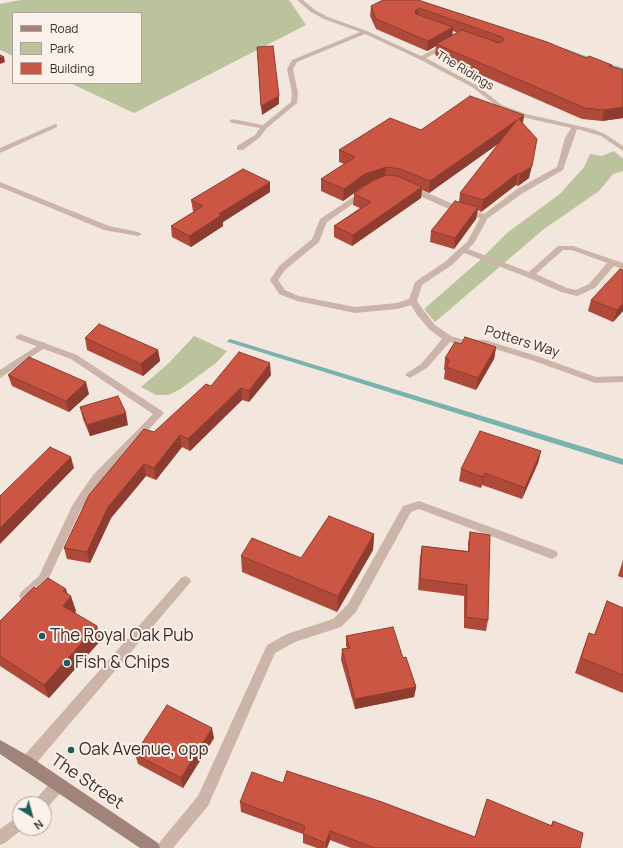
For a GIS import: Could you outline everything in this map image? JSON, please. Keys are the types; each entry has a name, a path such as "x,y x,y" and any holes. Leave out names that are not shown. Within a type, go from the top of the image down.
{"main road":[{"name":"The Street","path":"0,746 152,848"}],"street":[{"name":"The Ridings","path":"300,0 313,11 326,18 365,32 421,58 474,86 500,106 524,116 575,126 603,136 622,146"},
{"path":"240,148 258,136 264,126 294,103 295,93 290,69 294,61 365,32"},
{"path":"421,58 454,41"},
{"path":"232,121 264,126"},
{"path":"0,150 55,126"},
{"path":"374,187 368,189 323,221 316,240 282,268 274,280 282,292 298,298 355,310 398,306 413,301 418,284 449,263 470,243 485,217 520,191 549,176 560,168 569,138 575,126"},
{"path":"0,184 107,228 138,234"},
{"path":"399,184 452,207 485,217"},
{"path":"530,275 561,248 573,248 623,266"},
{"path":"463,250 577,293 592,286 612,263"},
{"name":"Potters Way","path":"413,301 420,313 432,327 448,338 460,342 482,342 537,359 595,380 623,379"},
{"path":"19,603 43,579 77,507 97,478 159,413 74,357 20,337"},
{"path":"410,375 424,366 448,338"},
{"path":"0,375 43,345"},
{"path":"164,848 203,801 271,649 291,638 337,623 352,608 407,509 419,505 552,554"},
{"path":"27,763 185,581"},
{"path":"48,796 58,785"},
{"path":"0,838 12,828"}],"green space":[{"path":"21,0 287,0 290,1 306,25 134,113 72,84 142,84 142,12 12,12 12,56 0,50 0,4"},
{"path":"614,151 623,159 623,171 613,174 599,191 544,229 435,322 424,309 479,261 508,232 560,194 584,167 590,154 602,156"},
{"path":"194,336 227,351 216,363 179,390 168,395 156,395 141,387 169,363"}],"building":[{"path":"383,0 418,0 547,42 586,58 589,56 612,65 609,66 623,70 623,107 604,110 585,108 436,44 462,30 499,43 504,40 502,37 419,8 415,11 416,14 453,27 428,41 376,19 371,6"},
{"path":"273,46 279,96 261,106 257,47"},
{"path":"470,96 524,115 519,119 537,139 532,166 520,174 518,173 483,200 460,193 517,120 430,181 400,169 386,167 365,174 344,189 321,179 355,157 339,150 390,118 421,130"},
{"path":"243,169 270,182 219,214 222,215 189,236 171,226 203,206 191,200"},
{"path":"387,175 397,176 422,187 353,235 334,226 371,202 354,194 372,181"},
{"path":"455,201 478,207 455,238 431,231"},
{"path":"620,269 623,270 623,303 617,310 591,300"},
{"path":"99,324 158,350 141,364 85,338"},
{"path":"465,337 496,347 478,378 446,367 450,360 445,358 455,342 461,344"},
{"path":"239,352 270,363 249,391 241,388 188,439 180,435 154,468 144,464 108,507 87,552 64,548 89,495 144,429 154,432 206,384 211,386"},
{"path":"29,357 86,382 66,401 8,375"},
{"path":"118,396 126,413 87,425 80,407"},
{"path":"480,431 541,451 525,488 485,473 483,477 461,469"},
{"path":"50,447 71,457 0,528 0,496"},
{"path":"329,516 374,534 338,596 241,556 252,538 301,558"},
{"path":"470,532 490,535 488,620 466,617 467,585 420,579 422,546 469,552"},
{"name":"The Royal Oak Pub","path":"48,578 66,589 63,591 71,596 63,606 97,626 44,685 0,656 0,621 34,587 36,589"},
{"path":"607,601 623,608 623,675 581,658 589,633 595,635"},
{"path":"393,627 403,658 406,657 416,687 355,699 342,649 350,648 346,636"},
{"path":"167,705 212,728 181,778 135,754"},
{"path":"287,771 382,802 475,837 487,799 552,826 553,821 583,833 580,848 375,848 330,831 326,843 303,834 305,826 240,802 252,772 283,783"}],"waterway":[{"path":"564,50 594,60"},
{"path":"604,63 623,69"},
{"path":"230,341 623,462"}],"place":[{"name":"The Royal Oak Pub","path":"42,636"},
{"name":"Fish & Chips","path":"67,663"},
{"name":"Oak Avenue, opp","path":"71,750"}]}
